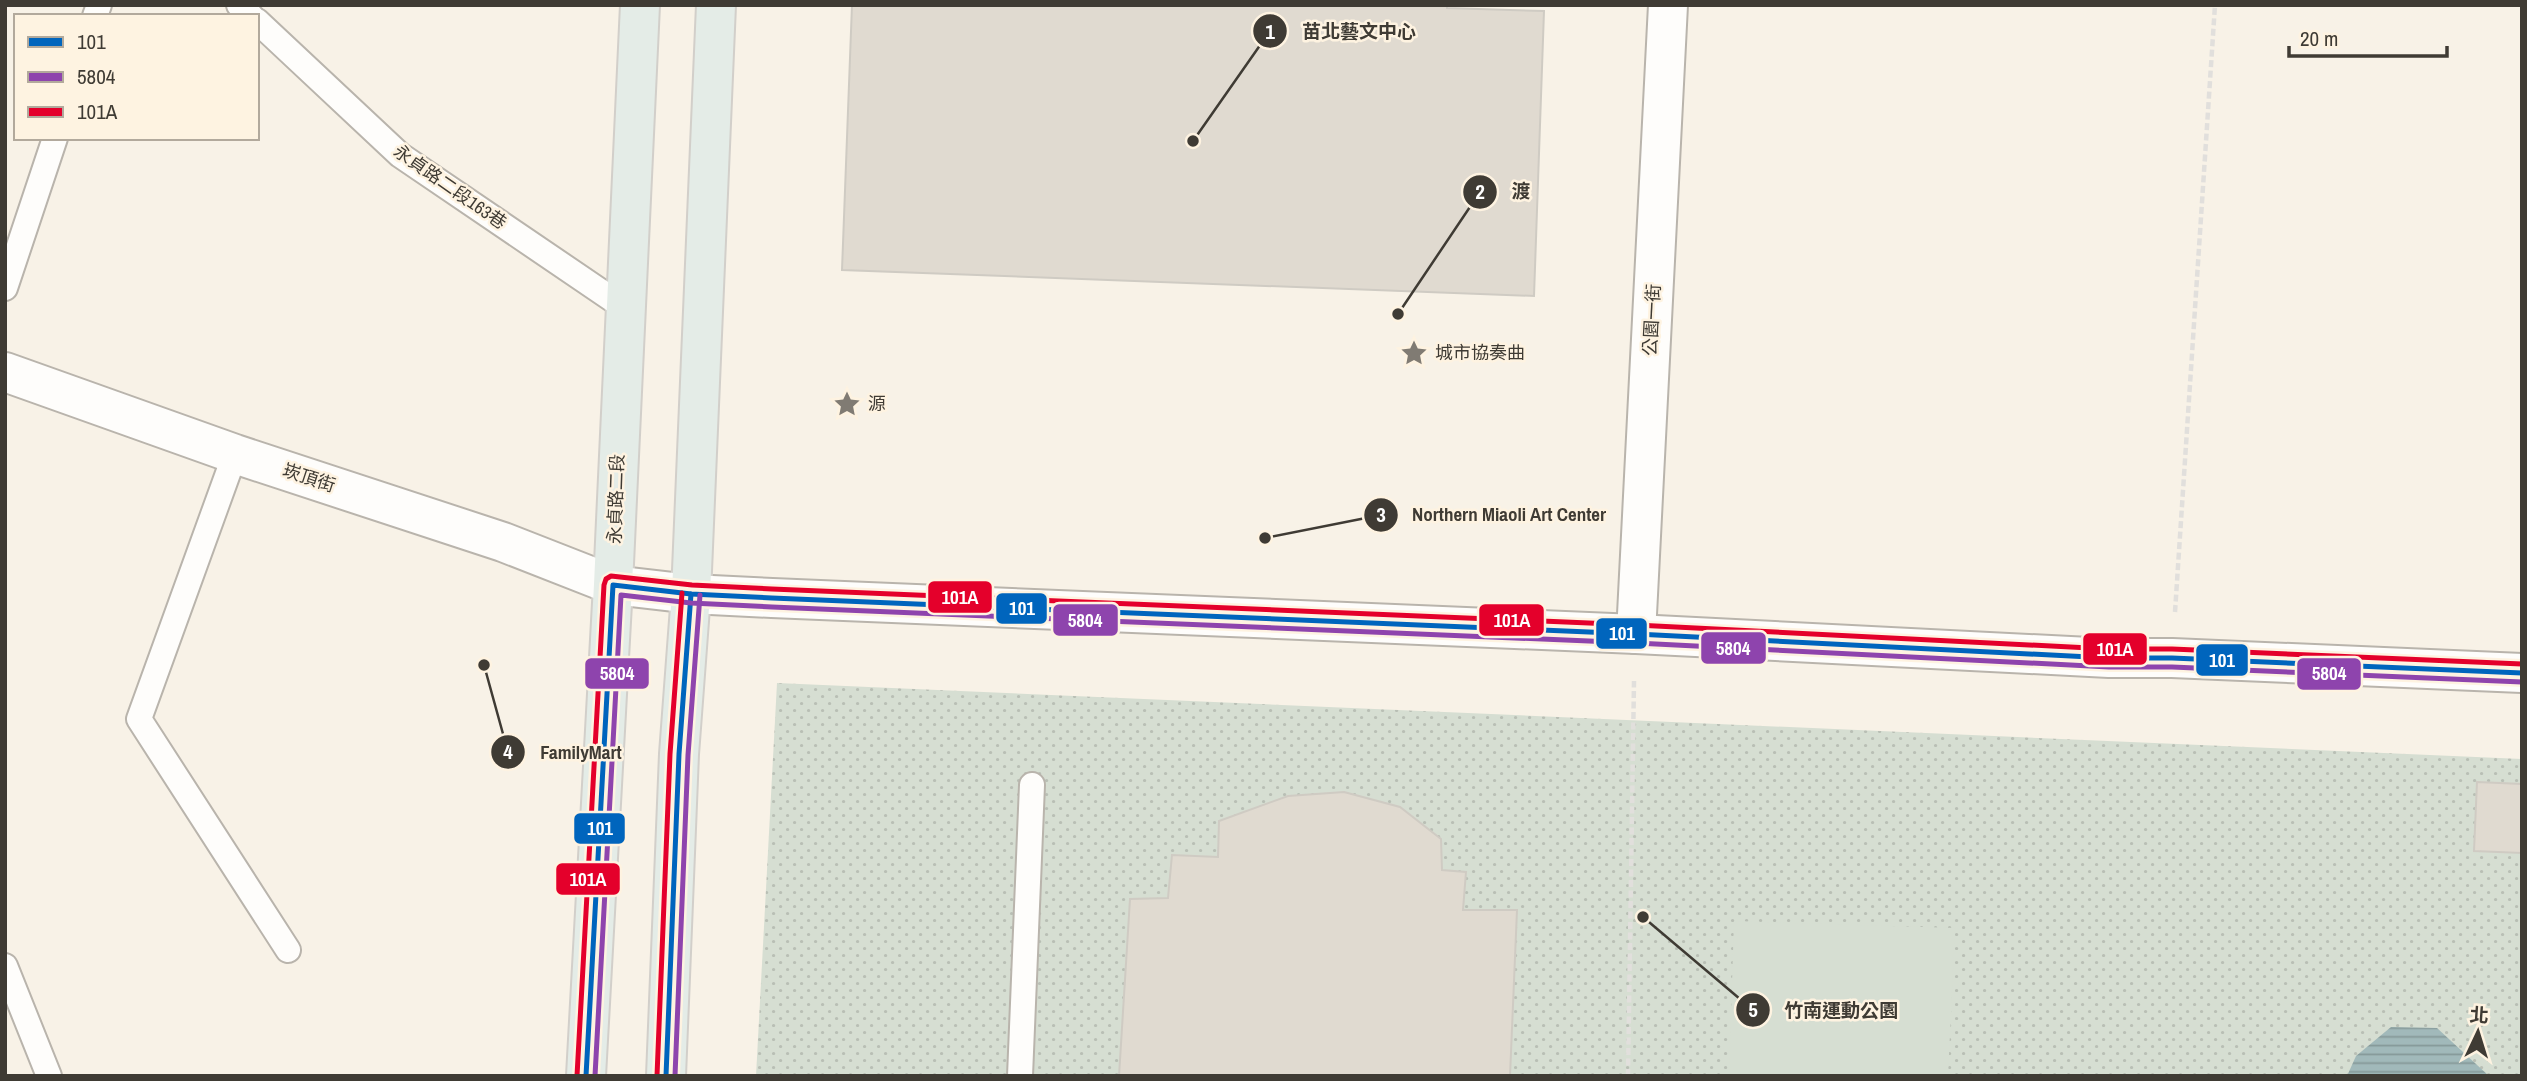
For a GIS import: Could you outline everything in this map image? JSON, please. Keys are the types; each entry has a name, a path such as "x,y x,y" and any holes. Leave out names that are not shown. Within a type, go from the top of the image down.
{"main road":[{"name":"永貞路二段","path":"586,1076 613,585 640,5"},
{"path":"666,1076 679,754 691,594 716,5"}],"street":[{"name":"公園一街","path":"1636,634 1668,5"},
{"name":"崁頂街","path":"5,372 235,454 503,542 613,585 691,594 1636,634 2109,658 2172,658 2522,673"}],"lane":[{"name":"永貞路二段163巷","path":"259,24 400,155 625,308"},
{"path":"5,288 54,140"},
{"path":"235,454 139,719 288,950"},
{"path":"1020,1076 1032,785"},
{"path":"5,966 50,1076"}],"path":[{"path":"2172,658 2215,5"},
{"path":"1628,1076 1632,738 1636,634"}],"shaded area":[{"path":"777,683 2522,759 2522,1076 756,1076"},
{"path":"1734,921 1955,928 1948,1076 1729,1076"}],"water":[{"path":"2391,1027 2437,1028 2489,1076 2347,1076 2356,1056"}],"building":[{"path":"852,5 1447,5 1447,8 1544,11 1534,296 842,270"},
{"path":"2477,782 2522,784 2522,853 2474,851"},
{"path":"1344,792 1400,807 1441,839 1442,870 1466,872 1463,910 1517,910 1510,1076 1119,1076 1130,899 1168,898 1172,855 1218,857 1219,821 1288,796"}],"transit line":[{"name":"101A","path":"577,1076 604,585 606,579 611,576 692,585 772,589 1636,625 2109,649 2172,649 2522,664"},
{"name":"101","path":"586,1076 613,585 691,594 772,598 1636,634 2109,658 2172,658 2522,673"},
{"name":"101A","path":"657,1076 670,754 682,593"},
{"name":"101","path":"666,1076 679,754 691,594"},
{"name":"5804","path":"595,1076 621,595 691,603 772,607 1636,643 2109,667 2172,667 2522,682"},
{"name":"5804","path":"675,1076 688,755 700,595"}],"place":[{"name":"苗北藝文中心","path":"1193,141"},
{"name":"渡","path":"1398,314"},
{"name":"城市協奏曲","path":"1414,353"},
{"name":"源","path":"847,404"},
{"name":"Northern Miaoli Art Center","path":"1265,538"},
{"name":"FamilyMart","path":"484,665"},
{"name":"竹南運動公園","path":"1643,917"}]}
